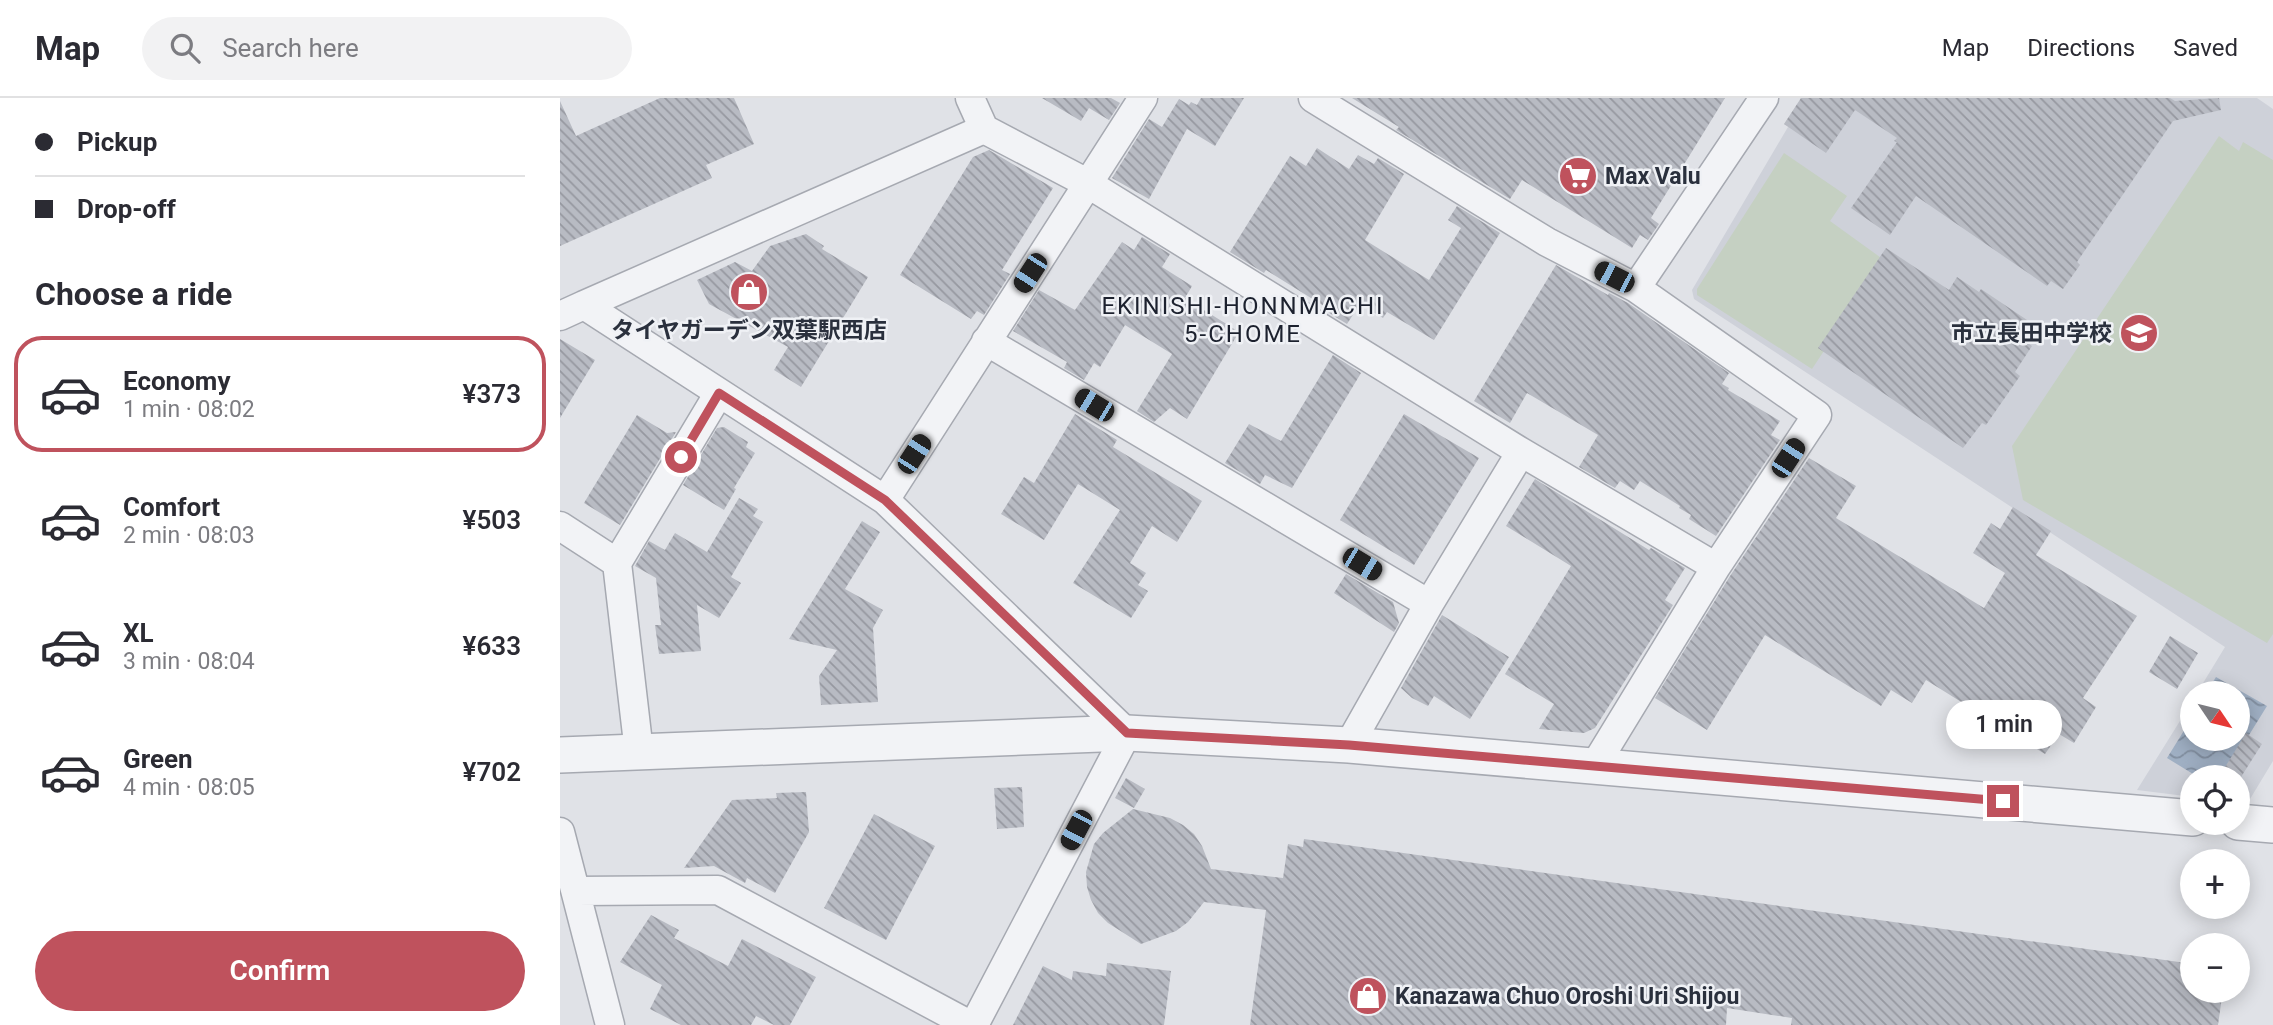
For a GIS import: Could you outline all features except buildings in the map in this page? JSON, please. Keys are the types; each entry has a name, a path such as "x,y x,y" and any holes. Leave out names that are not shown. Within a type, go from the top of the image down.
{"street":[{"path":"970,98 984,129 1087,183 1521,452 1716,567"},
{"path":"885,500 1143,98"},
{"path":"1313,98 1547,242 1636,288 1817,415 1716,567 1595,765"},
{"path":"1636,288 1764,98"},
{"path":"572,310 984,129"},
{"path":"572,310 719,393 885,500 1127,733"},
{"path":"986,341 1430,604"},
{"path":"639,752 617,563 719,393"},
{"path":"1349,745 1521,452"},
{"path":"560,526 617,563"},
{"path":"577,891 718,890 972,1025 1127,733"},
{"path":"560,755 1127,733 1349,745 2180,817"},
{"path":"2250,823 2273,825"},
{"path":"560,832 610,1025"}],"shaded area":[{"path":"1805,98 2257,98 2273,109 2273,761 2250,799 2250,765 2180,765 2180,795 2137,790 2180,721 2180,751 2250,751 2250,681 2204,681 2225,647 1694,299 1692,290"}],"green space":[{"path":"2219,136 2239,151 2243,142 2273,160 2273,634 2267,643 2023,500 2012,446"},
{"path":"1784,153 1847,196 1830,221 1884,260 1812,369 1697,295 1697,289"}],"water":[{"path":"2250,696 2267,706 2250,733"},
{"path":"2180,737 2180,751 2239,751 2230,765 2180,766 2167,758"}],"place":[{"name":"Max Valu","path":"1578,176"},
{"name":"タイヤガーデン双葉駅西店","path":"749,292"},
{"name":"市立長田中学校","path":"2139,333"},
{"name":"Kanazawa Chuo Oroshi Uri Shijou","path":"1368,996"}],"district":[{"name":"EKINISHI-HONNMACHI 5-CHOME","path":"1243,320"}],"route":[{"path":"681,457 719,393 885,500 1127,733 1349,745 2003,801"}]}
